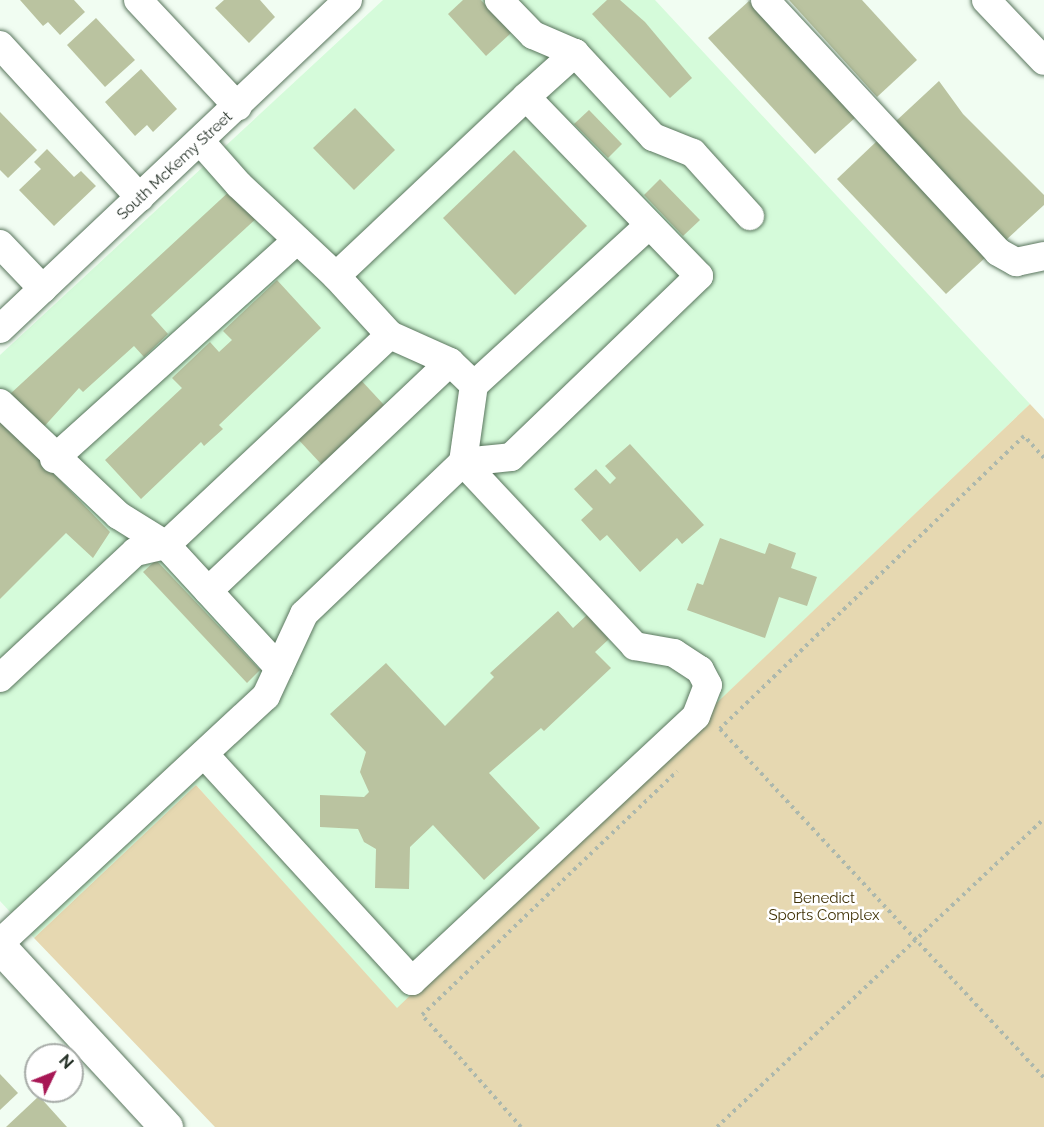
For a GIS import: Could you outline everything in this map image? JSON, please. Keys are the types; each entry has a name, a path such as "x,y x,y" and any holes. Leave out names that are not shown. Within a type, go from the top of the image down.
{"main road":[{"path":"0,945 166,1127"}],"street":[{"path":"138,0 238,107"},
{"path":"500,0 533,35 575,53 652,137 693,153 750,216"},
{"path":"765,0 998,252 1016,262 1044,256"},
{"path":"986,0 1044,61"},
{"name":"South McKemy Street","path":"0,329 238,107 341,2"},
{"path":"0,45 140,198"},
{"path":"336,276 575,53"},
{"path":"0,945 266,696 304,614 463,462 511,457 699,276 526,97"},
{"path":"201,142 239,185 336,276 390,335 450,362 474,385"},
{"path":"463,462 474,385 649,225"},
{"path":"54,459 297,240"},
{"path":"0,244 43,289"},
{"path":"0,678 135,552 166,545 390,335"},
{"path":"208,591 450,362"},
{"path":"0,403 54,459 118,515 166,545 279,668"},
{"path":"204,754 412,981 696,716 708,685 700,670 674,653 636,646 463,462"}],"path":[{"path":"712,737 1024,436 1044,458"},
{"path":"720,729 1044,1078"},
{"path":"521,1127 422,1015 686,762"},
{"path":"717,1127 1044,819"}],"shaded area":[{"path":"383,0 655,0 1030,404 397,1009 196,785 34,938 0,901 0,355"}],"green space":[{"name":"Benedict Sports Complex","path":"1030,404 1044,419 1044,1127 215,1127 34,938 196,785 397,1008"}],"building":[{"path":"20,0 74,0 85,12 60,35 48,22 43,26"},
{"path":"224,0 260,0 275,17 249,43 215,8"},
{"path":"463,0 481,0 511,33 486,56 448,14"},
{"path":"607,0 620,0 645,22 692,78 670,98 592,14"},
{"path":"789,0 862,0 917,60 877,97"},
{"path":"749,1 856,117 815,154 708,38"},
{"path":"96,18 135,60 105,87 67,45"},
{"path":"141,69 177,109 153,132 147,125 135,136 105,102"},
{"path":"939,81 963,114 1044,195 1044,205 1006,240 896,121"},
{"path":"355,108 395,150 354,190 313,148"},
{"path":"589,110 622,144 608,158 574,124"},
{"path":"0,112 37,150 8,178 0,170"},
{"path":"878,140 986,257 946,294 837,179"},
{"path":"47,149 74,177 81,171 96,186 54,226 19,190 41,169 34,162"},
{"path":"514,150 587,226 515,295 443,218"},
{"path":"660,179 700,220 683,236 644,195"},
{"path":"233,188 259,216 151,315 168,334 144,357 134,346 83,392 79,388 41,430 9,395"},
{"path":"277,280 321,328 219,425 223,429 204,446 201,442 141,499 105,460 182,388 172,378 210,342 219,352 232,340 223,331"},
{"path":"359,378 385,406 322,465 296,437"},
{"path":"0,418 110,532 93,558 66,533 0,599"},
{"path":"630,444 704,525 682,544 677,538 640,572 607,535 600,541 581,520 593,509 574,489 596,469 610,484 616,478 605,466"},
{"path":"720,538 765,554 769,543 796,553 791,568 817,577 807,606 779,597 765,638 687,610 697,583 703,585"},
{"path":"156,560 260,670 247,683 143,572"},
{"path":"558,611 573,628 587,615 609,639 595,652 611,668 544,731 541,728 489,773 540,828 484,880 433,825 410,847 409,889 375,888 376,849 364,842 358,829 320,827 320,795 364,797 369,792 360,772 366,752 330,714 386,663 445,726 494,677 490,673"},
{"path":"0,1074 18,1093 0,1110"},
{"path":"32,1103 45,1103 67,1127 6,1127"}]}
